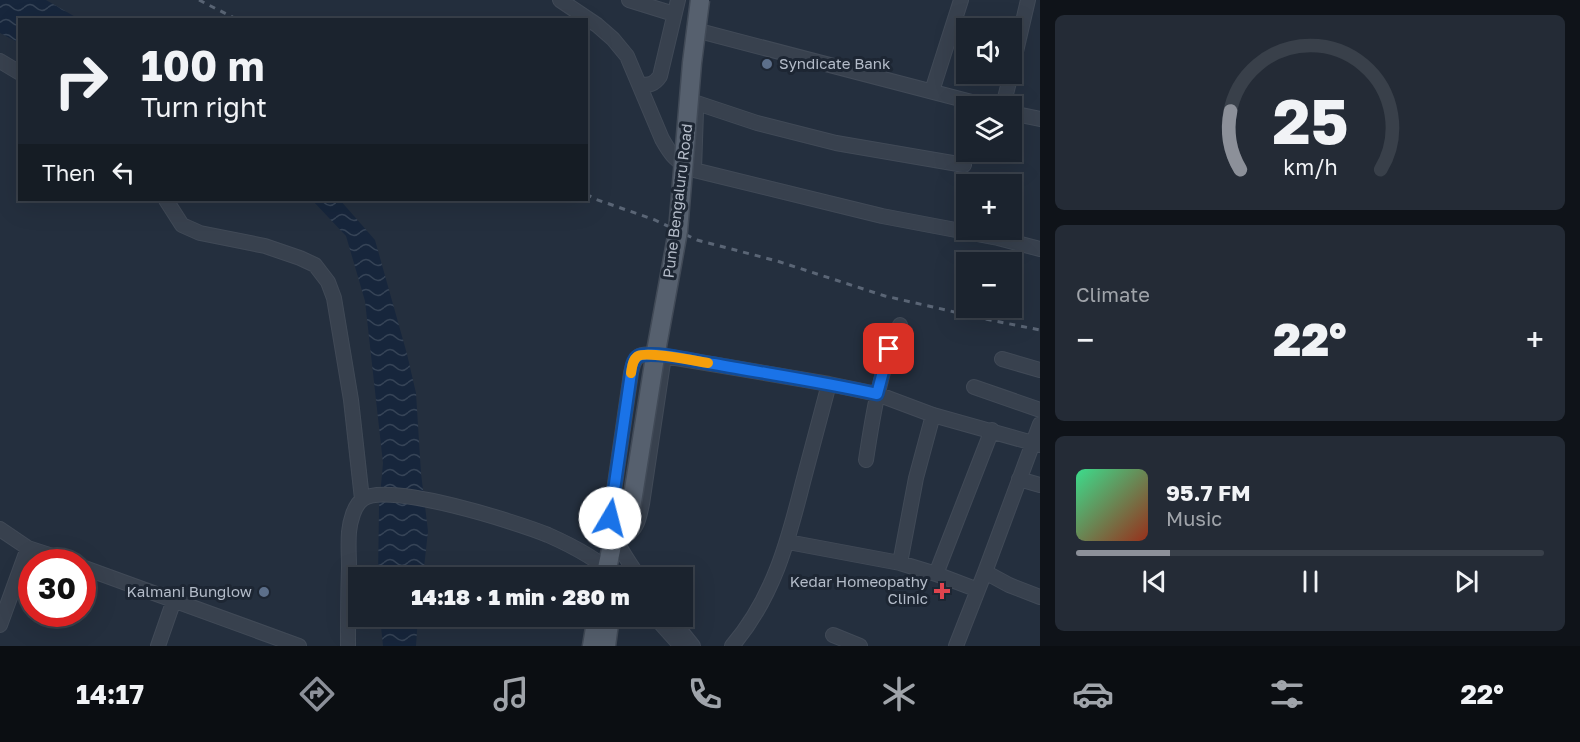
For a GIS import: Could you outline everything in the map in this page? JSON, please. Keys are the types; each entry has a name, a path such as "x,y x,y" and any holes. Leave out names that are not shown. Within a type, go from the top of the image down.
{"main road":[{"path":"614,567 622,532 642,367 663,255 675,144 679,71 690,0"},
{"name":"Pune Bengaluru Road","path":"622,532 678,231 692,63 700,0"},
{"path":"592,646 595,627"},
{"path":"606,646 609,627"}],"street":[{"path":"560,0 587,18"},
{"path":"629,0 674,14"},
{"path":"640,84 652,85 660,76 678,0"},
{"path":"694,170 698,75 708,0"},
{"path":"932,91 962,0"},
{"path":"1022,26 1028,0"},
{"path":"588,19 613,39 627,56 668,150 680,163 694,170 882,216 998,238 1040,249"},
{"path":"703,32 956,98"},
{"path":"0,61 18,72"},
{"path":"697,103 757,123 836,143 964,165"},
{"path":"1022,115 1040,119"},
{"path":"167,201 182,225 200,233 265,246 300,258 315,265 328,282 334,298 351,400 362,499 354,512 349,531 348,646"},
{"path":"866,460 877,394 889,349 900,326"},
{"path":"664,356 642,504 633,531 622,532 610,527 610,518 633,363 640,355 664,356 877,394 933,415 1037,443"},
{"path":"1002,359 1040,370"},
{"path":"732,646 758,609 788,542 829,384"},
{"path":"974,387 1040,410"},
{"path":"900,563 916,478 933,415"},
{"path":"956,646 1019,479 1037,443 1040,424"},
{"path":"936,574 992,430"},
{"path":"1019,479 1040,485"},
{"path":"362,499 373,495 401,495 445,502 547,535 588,554 603,567"},
{"path":"0,529 31,549"},
{"path":"622,532 635,567"},
{"path":"788,542 900,563 978,590"},
{"path":"0,625 28,548"},
{"path":"96,572 299,646"},
{"path":"985,572 1009,585 1039,592"},
{"path":"158,646 174,600"},
{"path":"664,627 681,646"},
{"path":"678,627 693,646"},
{"path":"833,635 860,646"}],"water":[{"path":"0,0 46,0 77,18 18,18 18,42 0,33"},
{"path":"313,201 341,201 375,240 416,393 421,473 428,531 424,567 378,567 379,507 383,463 365,301 346,236"},
{"path":"381,627 417,627 416,646 383,646"}],"railway":[{"path":"199,0 234,18"},
{"path":"588,195 655,220 697,240 777,261 885,296 1040,330"}],"slow traffic":[{"path":"631,373 635,358 640,355 664,356 708,363"}],"place":[{"name":"Syndicate Bank","path":"767,64"},
{"name":"Kedar Homeopathy Clinic","path":"942,591"},
{"name":"Kalmani Bunglow","path":"264,592"}],"route":[{"path":"610,518 635,358 640,355 664,356 877,394 889,349"}]}
